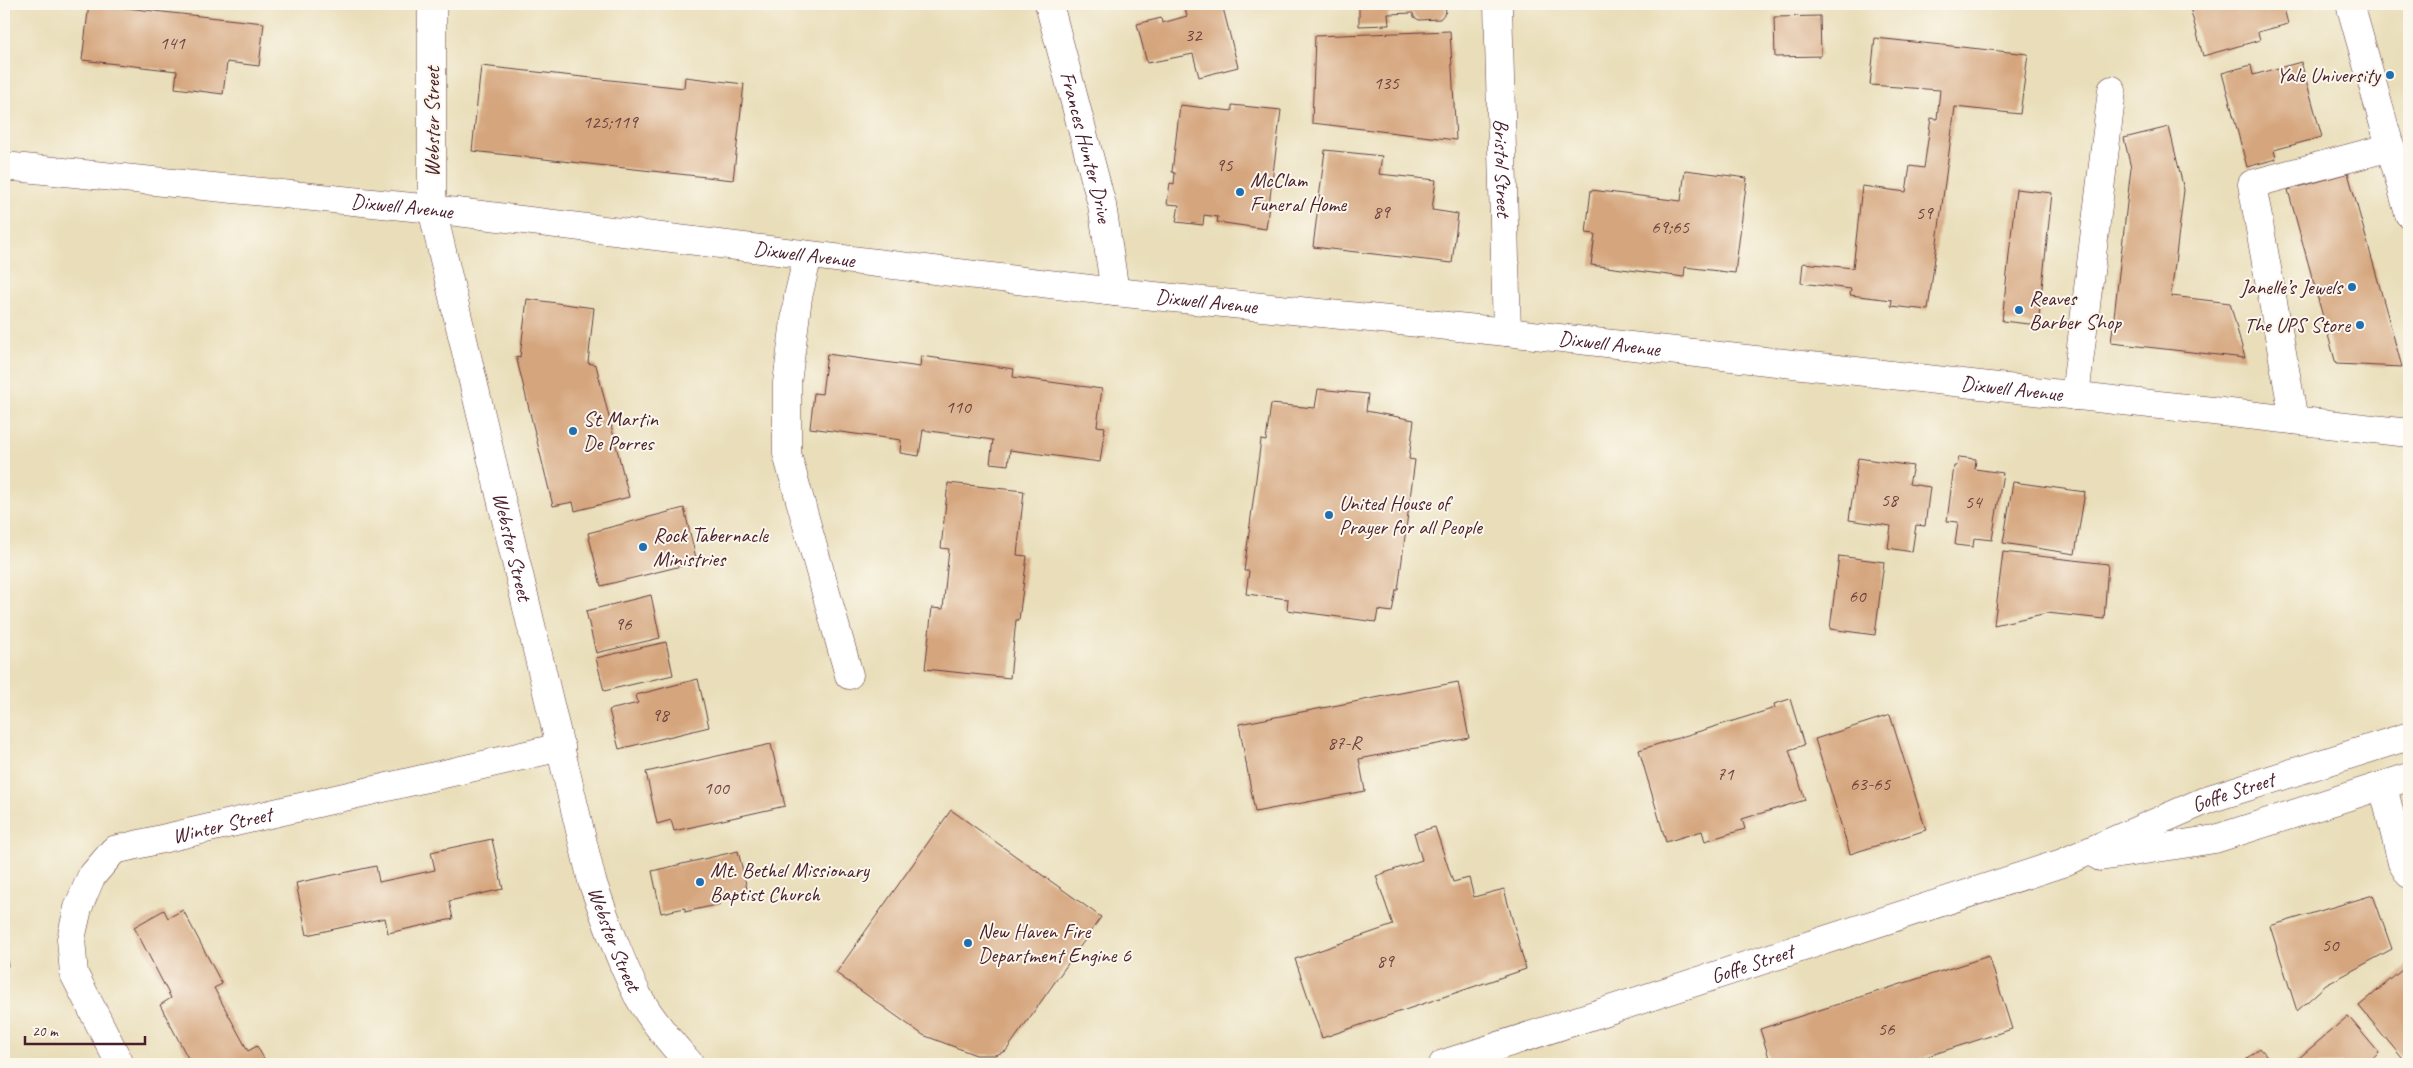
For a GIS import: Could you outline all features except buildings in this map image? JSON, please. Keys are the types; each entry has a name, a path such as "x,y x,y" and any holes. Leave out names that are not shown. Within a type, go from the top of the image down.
{"main road":[{"name":"Webster Street","path":"432,4 432,209 592,881 612,939 639,997 662,1033 690,1064"},
{"name":"Frances Hunter Drive","path":"1049,4 1102,205 1115,292"},
{"name":"Bristol Street","path":"1498,4 1507,332"},
{"path":"2350,4 2408,201"},
{"path":"2075,396 2112,90"},
{"path":"2294,420 2252,184 2391,147"},
{"name":"Dixwell Avenue","path":"4,166 432,209 1115,292 1507,332 2409,433"},
{"path":"808,254 798,298 787,384 787,454 849,675"},
{"name":"Goffe Street","path":"1443,1064 2062,864 2209,798 2409,736"},
{"name":"Winter Street","path":"120,1064 74,974 71,939 78,908 91,877 114,850 561,748"},
{"name":"Goffe Street","path":"2062,864 2215,839 2409,777"},
{"path":"2383,786 2402,863 2409,874"}],"place":[{"name":"Yale University","path":"2390,75"},
{"name":"McClam Funeral Home","path":"1240,192"},
{"name":"Janelle’s Jewels","path":"2352,287"},
{"name":"Reaves Barber Shop","path":"2019,310"},
{"name":"The UPS Store","path":"2360,325"},
{"name":"St Martin De Porres","path":"573,431"},
{"name":"United House of Prayer for all People","path":"1329,515"},
{"name":"Rock Tabernacle Ministries","path":"643,547"},
{"name":"Mt. Bethel Missionary Baptist Church","path":"700,882"},
{"name":"New Haven Fire Department Engine 6","path":"968,943"}]}
